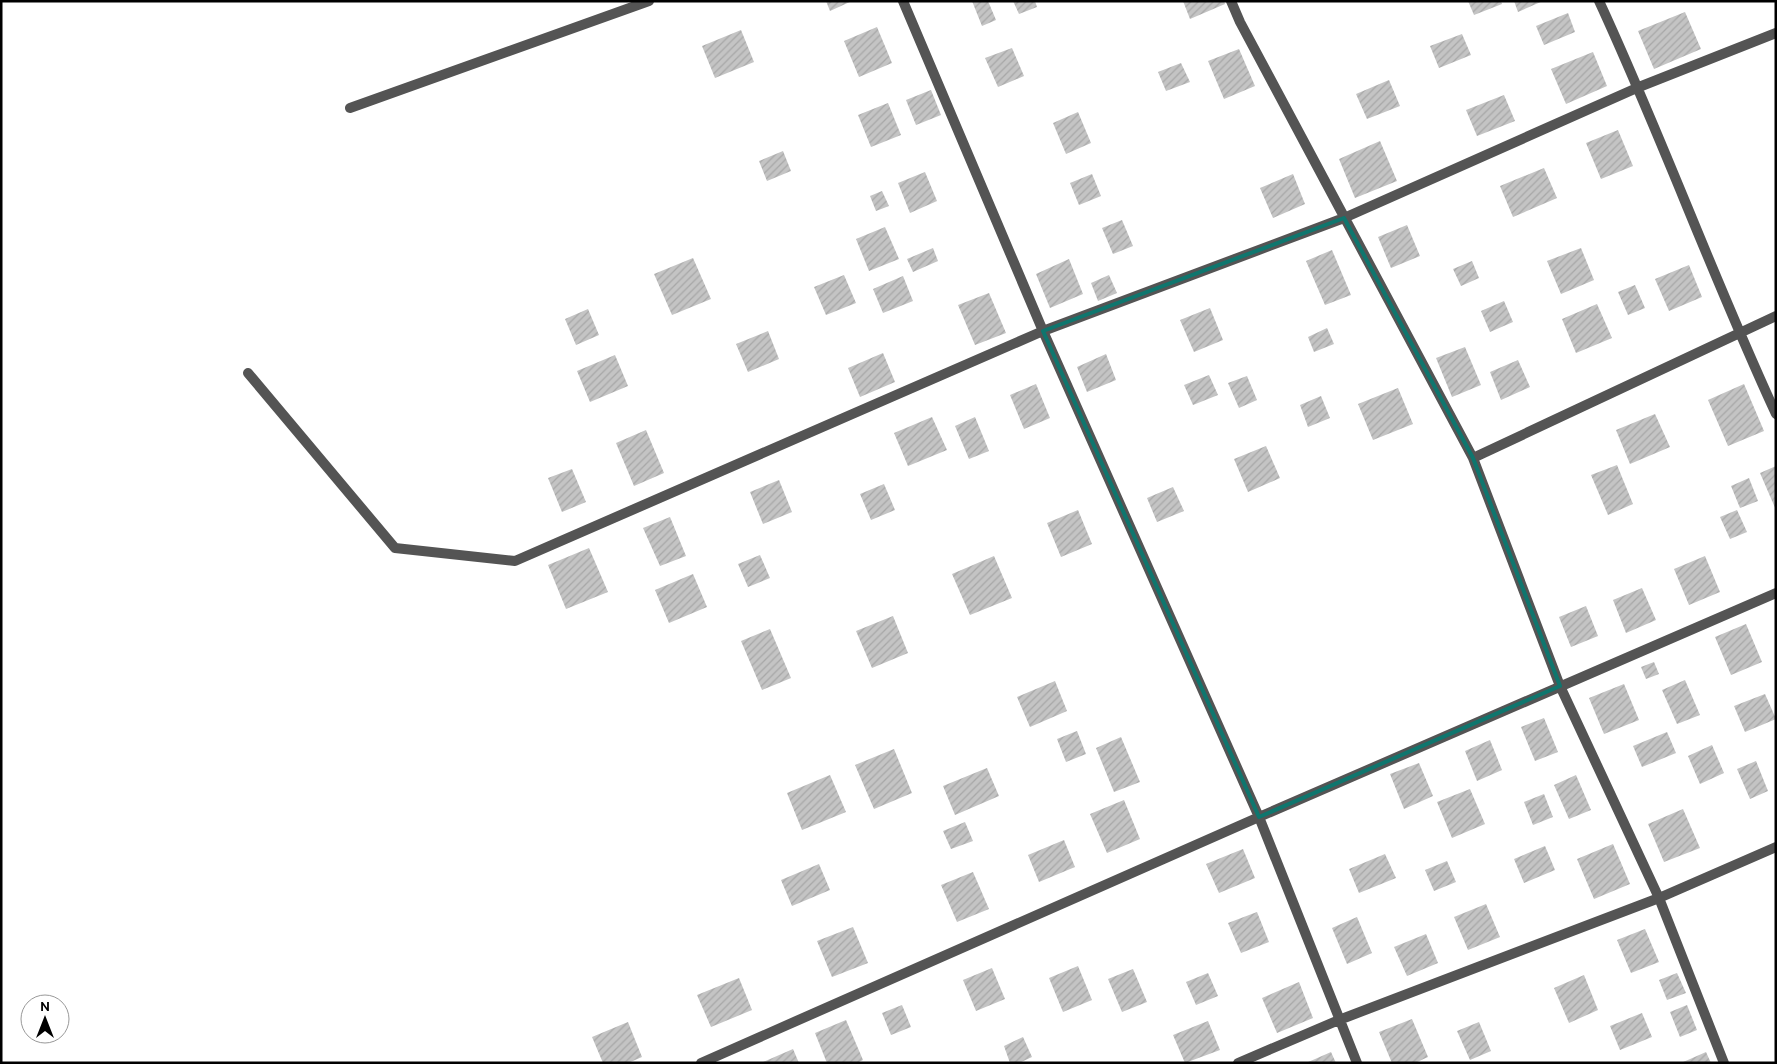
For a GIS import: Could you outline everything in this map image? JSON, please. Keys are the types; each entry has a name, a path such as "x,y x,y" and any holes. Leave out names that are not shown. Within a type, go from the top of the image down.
{"street":[{"path":"350,108 649,1"},
{"path":"903,1 1044,330 1259,817 1357,1063"},
{"path":"1231,1 1240,22 1473,458 1560,686 1659,898 1724,1063"},
{"path":"1599,1 1639,87 1738,334 1776,414"},
{"path":"248,373 395,548 516,561 1044,330 1344,218 1639,87 1776,33"},
{"path":"1473,458 1776,316"},
{"path":"701,1063 1259,817 1776,593"},
{"path":"1238,1063 1339,1020 1659,898 1776,846"}],"highlighted area":[{"path":"1344,218 1473,458 1560,686 1259,817 1043,331"}],"building":[{"path":"826,1 852,1 830,11"},
{"path":"972,1 988,1 996,20 982,26"},
{"path":"1013,1 1035,1 1037,7 1019,14"},
{"path":"1183,1 1224,1 1225,4 1190,19"},
{"path":"1468,1 1501,1 1502,4 1474,15"},
{"path":"1514,1 1543,1 1518,12"},
{"path":"1685,12 1701,49 1654,69 1638,31"},
{"path":"1568,13 1575,32 1544,45 1536,26"},
{"path":"877,27 892,63 859,77 844,41"},
{"path":"741,30 754,62 715,78 702,46"},
{"path":"1462,34 1471,55 1439,68 1430,46"},
{"path":"1012,48 1024,76 998,87 985,58"},
{"path":"1239,49 1255,86 1224,99 1208,61"},
{"path":"1593,52 1607,86 1566,104 1551,69"},
{"path":"1181,63 1190,82 1166,91 1158,72"},
{"path":"1389,80 1400,106 1367,119 1356,94"},
{"path":"931,90 941,115 916,125 906,100"},
{"path":"1504,95 1515,121 1477,136 1466,110"},
{"path":"888,103 901,135 871,147 858,115"},
{"path":"1078,112 1091,143 1066,154 1053,123"},
{"path":"1618,130 1633,166 1601,179 1586,143"},
{"path":"1380,141 1397,181 1355,198 1339,159"},
{"path":"783,151 791,171 767,181 759,161"},
{"path":"1544,168 1557,198 1513,217 1500,186"},
{"path":"925,172 937,201 910,213 898,183"},
{"path":"1092,174 1101,196 1079,205 1070,183"},
{"path":"1293,174 1305,204 1273,218 1260,188"},
{"path":"882,191 889,206 876,211 870,196"},
{"path":"1122,220 1133,246 1113,254 1102,228"},
{"path":"1407,225 1420,256 1391,268 1378,237"},
{"path":"885,227 899,259 869,271 856,239"},
{"path":"933,248 938,261 913,272 907,259"},
{"path":"1581,248 1594,280 1561,294 1547,261"},
{"path":"1332,250 1351,295 1325,305 1306,261"},
{"path":"693,258 711,299 672,315 654,274"},
{"path":"1069,259 1083,294 1050,308 1036,274"},
{"path":"1472,261 1479,278 1461,286 1453,269"},
{"path":"1689,265 1702,297 1669,311 1655,279"},
{"path":"844,275 856,303 826,315 814,287"},
{"path":"1109,275 1117,293 1098,301 1091,283"},
{"path":"903,276 913,301 883,313 873,289"},
{"path":"1635,285 1645,308 1628,315 1618,292"},
{"path":"989,293 1006,333 975,345 958,305"},
{"path":"1504,301 1513,322 1490,332 1481,311"},
{"path":"1597,304 1612,338 1576,353 1562,319"},
{"path":"1210,308 1223,340 1194,352 1180,320"},
{"path":"588,309 599,335 576,345 565,319"},
{"path":"1327,328 1334,344 1314,352 1308,337"},
{"path":"768,331 779,359 748,372 736,344"},
{"path":"1465,347 1481,385 1452,397 1436,358"},
{"path":"883,353 895,382 860,397 848,368"},
{"path":"1106,354 1116,380 1087,392 1077,367"},
{"path":"615,355 628,386 590,402 577,371"},
{"path":"1518,360 1530,387 1501,400 1490,372"},
{"path":"1209,375 1218,395 1193,405 1184,385"},
{"path":"1247,376 1257,400 1239,408 1228,383"},
{"path":"1036,384 1050,418 1024,429 1010,395"},
{"path":"1744,384 1764,431 1728,446 1708,400"},
{"path":"1398,388 1413,424 1373,440 1358,404"},
{"path":"1321,396 1330,418 1308,427 1300,405"},
{"path":"1655,414 1670,447 1630,464 1616,430"},
{"path":"932,417 947,450 908,466 894,433"},
{"path":"975,417 989,451 969,459 955,426"},
{"path":"646,430 664,473 634,486 616,443"},
{"path":"1266,446 1280,478 1248,492 1234,459"},
{"path":"1617,465 1633,504 1608,515 1591,475"},
{"path":"1776,466 1776,510 1760,473"},
{"path":"572,469 586,502 562,512 548,478"},
{"path":"1749,478 1758,501 1740,508 1731,486"},
{"path":"779,480 792,512 763,524 750,492"},
{"path":"884,484 895,510 871,520 860,494"},
{"path":"1173,487 1184,511 1157,522 1147,498"},
{"path":"1078,510 1092,544 1061,557 1047,523"},
{"path":"1737,510 1747,532 1730,539 1720,517"},
{"path":"670,517 686,556 660,566 643,528"},
{"path":"589,548 608,592 566,609 548,565"},
{"path":"760,555 770,578 748,587 738,564"},
{"path":"994,556 1012,598 970,615 952,574"},
{"path":"1705,556 1720,592 1689,605 1674,569"},
{"path":"693,574 707,607 669,623 655,590"},
{"path":"1642,588 1656,620 1626,633 1613,600"},
{"path":"1586,606 1598,636 1571,647 1559,617"},
{"path":"893,616 908,653 872,668 856,631"},
{"path":"1746,624 1762,662 1731,675 1715,637"},
{"path":"770,629 791,678 762,690 741,641"},
{"path":"1654,662 1659,674 1646,679 1641,667"},
{"path":"1685,680 1700,715 1677,724 1662,690"},
{"path":"1055,681 1067,711 1030,727 1017,697"},
{"path":"1624,684 1639,720 1604,734 1589,698"},
{"path":"1765,694 1776,719 1745,732 1734,706"},
{"path":"1544,718 1558,752 1535,761 1521,727"},
{"path":"1077,731 1086,754 1066,762 1057,739"},
{"path":"1667,732 1676,753 1642,767 1633,746"},
{"path":"1121,737 1140,782 1114,792 1096,748"},
{"path":"1490,740 1502,770 1477,781 1465,751"},
{"path":"1712,745 1724,773 1700,784 1688,756"},
{"path":"894,749 912,793 874,809 855,765"},
{"path":"1756,761 1768,791 1750,799 1737,769"},
{"path":"1419,763 1433,796 1404,809 1390,774"},
{"path":"987,768 999,796 955,815 943,786"},
{"path":"830,775 846,812 802,830 787,793"},
{"path":"1576,775 1591,810 1569,819 1554,785"},
{"path":"1470,789 1485,824 1452,838 1437,802"},
{"path":"1544,794 1553,817 1533,825 1524,802"},
{"path":"1124,800 1140,839 1107,853 1090,814"},
{"path":"1683,809 1700,848 1664,862 1648,824"},
{"path":"965,822 973,841 951,849 943,831"},
{"path":"1064,840 1075,867 1039,882 1028,855"},
{"path":"1613,844 1630,884 1594,899 1577,859"},
{"path":"1545,846 1555,870 1524,883 1514,859"},
{"path":"1243,849 1255,878 1219,893 1206,864"},
{"path":"1385,854 1396,878 1359,893 1349,869"},
{"path":"1447,861 1456,882 1434,891 1425,870"},
{"path":"819,864 830,890 792,906 781,880"},
{"path":"973,872 989,909 957,922 941,885"},
{"path":"1486,904 1500,937 1468,950 1454,917"},
{"path":"1257,912 1269,942 1241,953 1228,923"},
{"path":"1357,917 1372,953 1347,964 1332,928"},
{"path":"853,927 868,963 832,977 817,941"},
{"path":"1645,929 1659,962 1631,973 1617,940"},
{"path":"1426,934 1438,963 1407,976 1394,947"},
{"path":"1078,966 1092,1000 1063,1012 1049,978"},
{"path":"992,968 1005,999 976,1011 963,980"},
{"path":"1133,969 1147,1002 1122,1012 1108,979"},
{"path":"1208,973 1218,996 1196,1005 1186,982"},
{"path":"1677,973 1686,993 1667,1000 1659,980"},
{"path":"1584,975 1598,1010 1569,1023 1554,988"},
{"path":"739,978 752,1010 711,1027 697,995"},
{"path":"1299,982 1313,1018 1277,1033 1262,998"},
{"path":"902,1005 911,1027 891,1035 882,1013"},
{"path":"1687,1005 1697,1030 1680,1037 1670,1012"},
{"path":"1642,1013 1652,1037 1620,1050 1610,1026"},
{"path":"1412,1019 1428,1057 1415,1063 1392,1063 1379,1032"},
{"path":"846,1020 863,1060 857,1063 827,1063 815,1033"},
{"path":"1208,1021 1220,1050 1185,1063 1173,1035"},
{"path":"628,1022 642,1057 628,1063 603,1063 592,1037"},
{"path":"1479,1022 1491,1051 1470,1060 1457,1031"},
{"path":"1023,1037 1032,1057 1019,1063 1010,1063 1004,1046"},
{"path":"793,1049 799,1063 761,1063"},
{"path":"1331,1052 1336,1063 1306,1063"},
{"path":"1706,1052 1711,1063 1681,1063"}]}
